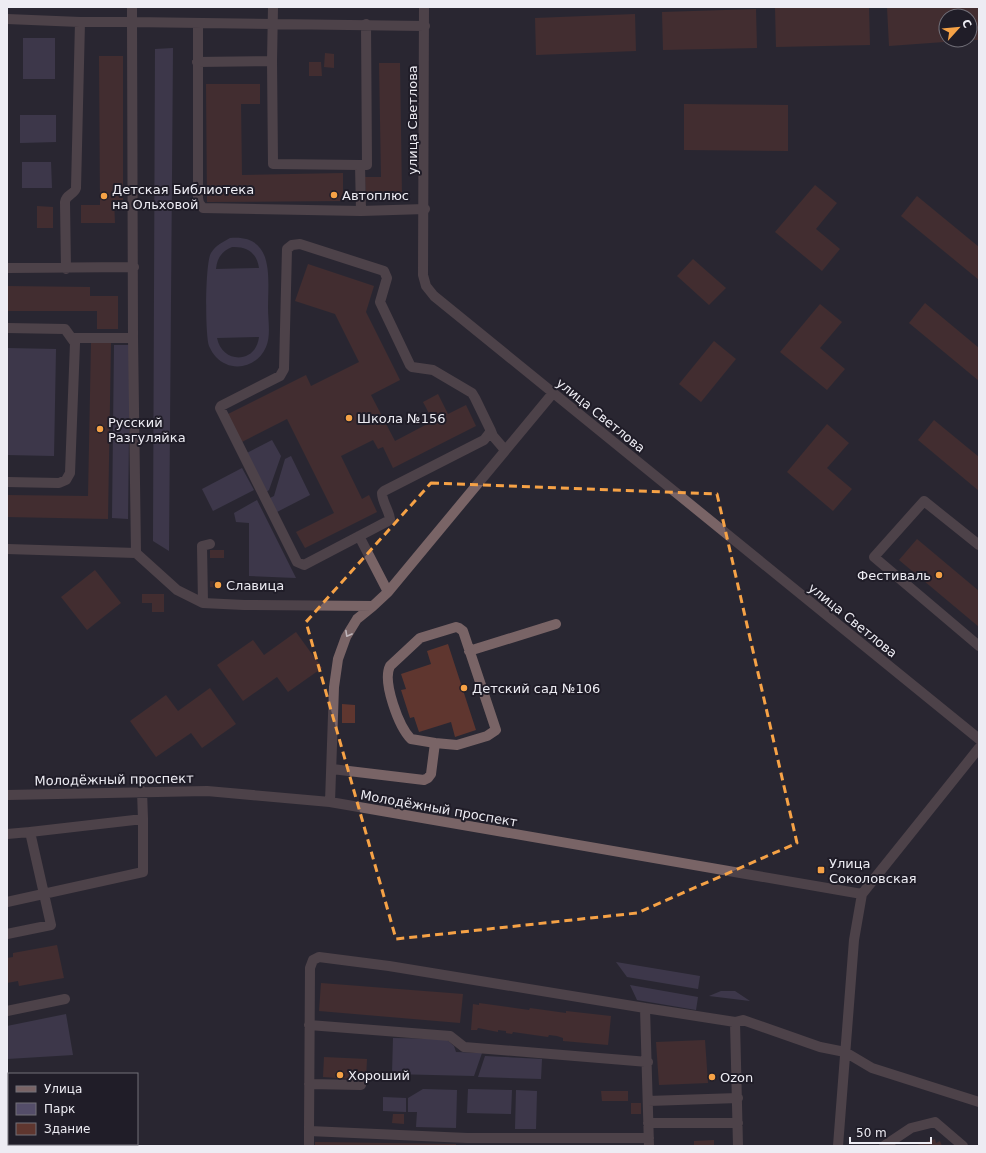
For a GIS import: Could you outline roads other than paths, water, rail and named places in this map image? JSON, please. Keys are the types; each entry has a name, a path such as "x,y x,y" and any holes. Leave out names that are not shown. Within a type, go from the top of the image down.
{"street":[{"path":"132,7 134,267 133,338 136,553"},
{"path":"273,7 272,164 367,165 366,24"},
{"name":"улица Светлова","path":"424,7 425,209 423,275 426,286 434,296 979,739"},
{"path":"7,19 80,22 366,24 425,26"},
{"path":"66,269 65,202 66,197 74,192 76,188 80,22"},
{"path":"198,23 198,198 203,208 361,211 425,209"},
{"path":"197,62 272,61"},
{"path":"360,165 361,211"},
{"path":"491,430 484,440 384,491 382,493 382,498 390,518 359,536 304,564 297,562 220,410 221,406 280,376 284,370 287,249 292,245 300,244 384,271 387,278 380,302 410,365 412,367 433,370 472,393 491,430 493,436 506,450"},
{"path":"7,268 66,269 134,267"},
{"path":"7,328 65,329 75,343 70,473 66,480 59,483 7,482"},
{"path":"72,338 133,338"},
{"path":"330,802 334,687 338,659 346,637 357,619 388,592 553,393"},
{"path":"979,545 924,500 874,557 979,646"},
{"path":"359,536 388,592"},
{"path":"203,602 202,546 210,544"},
{"path":"7,549 136,553 177,590 203,602 244,605 373,606"},
{"path":"469,651 556,624"},
{"path":"456,627 463,632 496,730 488,736 456,745 434,743 411,739 398,720 390,690 389,668 420,638 456,627"},
{"path":"332,769 424,780 431,774 434,743"},
{"path":"838,1146 854,940 862,894 979,748"},
{"name":"Молодёжный проспект","path":"7,794 207,791 330,802 862,894"},
{"path":"7,902 143,872 142,792"},
{"path":"7,834 143,819"},
{"path":"7,934 51,925 30,832"},
{"path":"308,1146 310,968 313,960 319,957 389,966 735,1022 743,1020 820,1047 845,1052 872,1068 979,1102"},
{"path":"7,1011 65,999"},
{"path":"308,1131 466,1142 649,1142 648,1062 645,1008"},
{"path":"735,1022 738,1146"},
{"path":"309,1025 450,1036 464,1047 648,1062"},
{"path":"309,1084 361,1085"},
{"path":"648,1101 738,1098"},
{"path":"884,1146 911,1128 935,1122 963,1146"},
{"path":"648,1123 738,1123"}],"place":[{"name":"Автоплюс","path":"334,195"},
{"name":"Детская Библиотека на Ольховой","path":"104,196"},
{"name":"Школа №156","path":"349,418"},
{"name":"Русский Разгуляйка","path":"100,429"},
{"name":"Фестиваль","path":"939,575"},
{"name":"Славица","path":"218,585"},
{"name":"Детский сад №106","path":"464,688"},
{"name":"Улица Соколовская","path":"821,870"},
{"name":"Хороший","path":"340,1075"},
{"name":"Ozon","path":"712,1077"}]}
